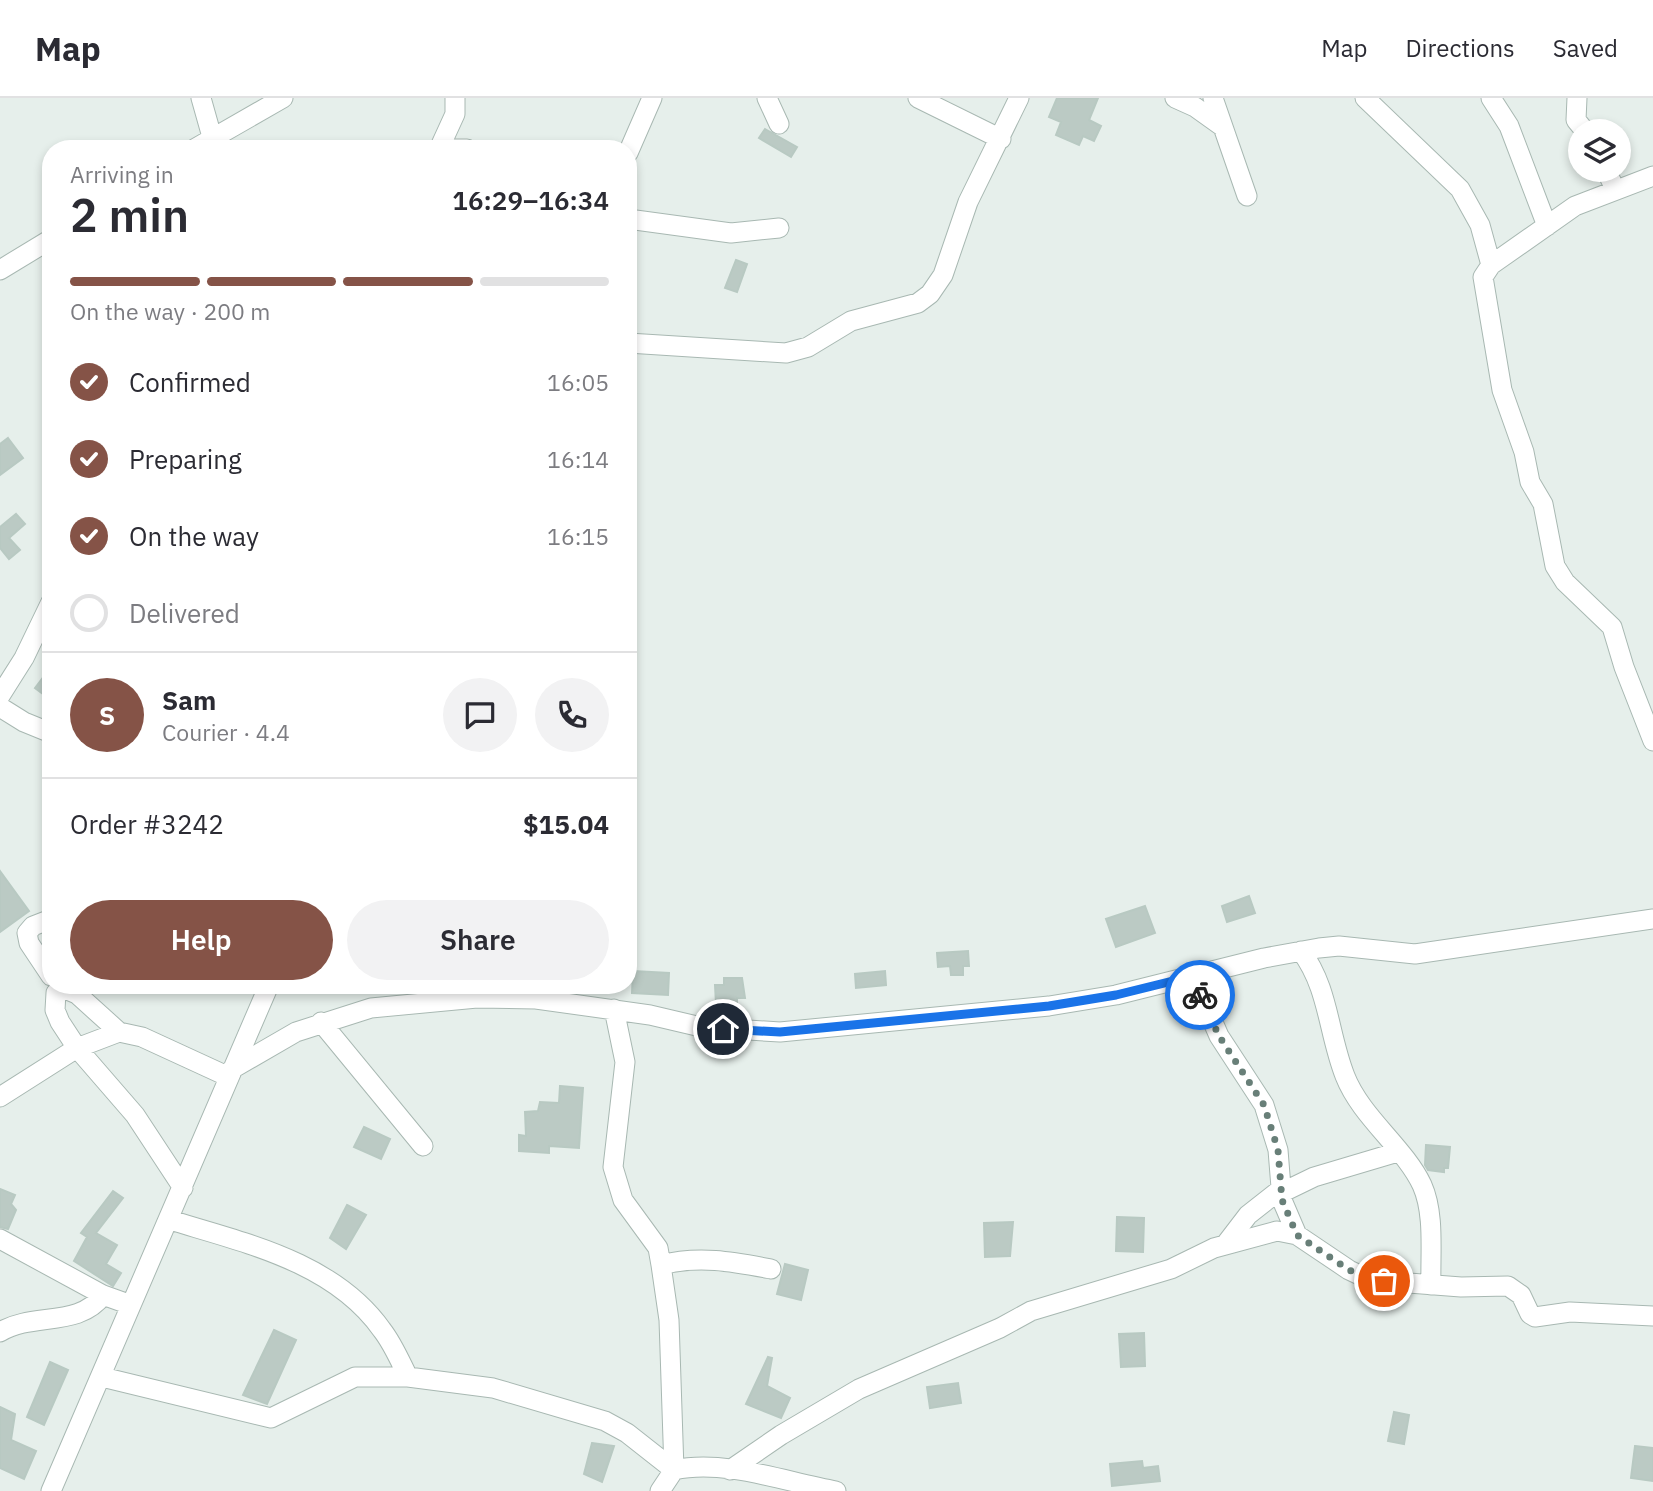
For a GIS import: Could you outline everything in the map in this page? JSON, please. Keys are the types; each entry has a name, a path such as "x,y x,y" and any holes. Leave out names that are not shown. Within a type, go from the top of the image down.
{"street":[{"path":"201,98 203,140"},
{"path":"212,140 283,98"},
{"path":"443,140 455,114 455,98"},
{"path":"634,140 652,98"},
{"path":"767,98 779,124"},
{"path":"918,98 1001,139"},
{"path":"637,344 786,353 807,347 851,321 918,303 930,294 943,275 968,202 1019,98"},
{"path":"1175,98 1195,107 1223,127"},
{"path":"1213,98 1247,196"},
{"path":"1365,98 1460,189 1480,225 1491,265"},
{"path":"1491,98 1509,126 1547,226"},
{"path":"1576,119 1577,98"},
{"path":"1653,176 1575,206 1491,265 1483,277 1502,390 1524,452 1530,482 1543,504 1555,566 1565,582 1612,627 1624,667 1653,741"},
{"path":"1612,182 1615,189"},
{"path":"637,220 731,233 779,228"},
{"path":"0,270 42,244"},
{"path":"0,696 42,625"},
{"path":"0,707 42,728"},
{"path":"231,1073 263,1049 321,1022 371,1008 477,998 536,999 614,1010 701,1027 780,1032 1049,1006 1116,995 1301,951 1339,946 1415,954 1653,919"},
{"path":"42,925 27,933 29,943 42,963"},
{"path":"1301,951 1316,971 1346,1078 1364,1109 1421,1184 1429,1213 1431,1285"},
{"path":"1193,976 1219,1036 1264,1105 1278,1150 1281,1191 1288,1219 1297,1235"},
{"path":"55,994 55,1010 77,1048 118,1093 183,1188"},
{"path":"77,994 119,1032 142,1037 231,1073"},
{"path":"51,1491 265,994"},
{"path":"614,1010 625,1062 613,1167 623,1200 653,1240 661,1265 669,1320 674,1470 660,1491"},
{"path":"321,1022 423,1146"},
{"path":"0,1097 77,1048 119,1032"},
{"path":"1225,1245 1248,1215 1281,1191 1314,1177 1398,1152"},
{"path":"170,1220 282,1258 319,1273 341,1287 382,1330 408,1377"},
{"path":"730,1470 781,1435 859,1389 1000,1328 1031,1311 1122,1285 1225,1245 1277,1231 1297,1235 1349,1270 1370,1280 1431,1285 1508,1286 1521,1295 1530,1314 1535,1317 1570,1312 1653,1316"},
{"path":"0,1239 103,1295 131,1304"},
{"path":"661,1265 683,1259 713,1260 771,1269"},
{"path":"0,1332 23,1321 77,1315 96,1304 103,1295"},
{"path":"102,1377 271,1418 355,1377 408,1377 493,1388 605,1421 627,1433 674,1470 689,1467 730,1470 836,1491"}],"building":[{"path":"1057,98 1098,98 1089,120 1101,126 1094,141 1083,136 1079,145 1056,135 1061,122 1049,117"},
{"path":"765,129 797,147 791,157 759,138"},
{"path":"736,260 747,264 737,292 725,288"},
{"path":"8,438 23,458 0,475 0,444"},
{"path":"16,514 25,524 9,538 20,550 9,559 0,548 0,527"},
{"path":"42,679 42,693 35,688"},
{"path":"0,871 29,911 0,932"},
{"path":"1249,896 1255,913 1227,922 1222,906"},
{"path":"1145,906 1155,933 1116,947 1106,919"},
{"path":"968,951 969,966 963,966 963,975 951,975 950,966 938,967 937,953"},
{"path":"637,971 669,973 668,995 637,993"},
{"path":"885,971 886,985 856,988 855,974"},
{"path":"724,978 742,978 745,998 737,998 737,1004 716,1004 715,985 724,985"},
{"path":"560,1086 583,1088 579,1148 549,1146 549,1153 519,1151 519,1135 526,1136 525,1112 538,1111 540,1102 559,1103"},
{"path":"364,1127 390,1139 381,1159 354,1147"},
{"path":"1426,1145 1450,1147 1448,1168 1444,1168 1444,1172 1428,1170 1425,1165"},
{"path":"0,1189 15,1195 11,1204 16,1210 8,1229 0,1227"},
{"path":"113,1191 123,1198 96,1233 117,1245 106,1264 121,1273 113,1286 74,1261 87,1237 81,1233"},
{"path":"347,1205 366,1215 346,1249 330,1238"},
{"path":"1117,1217 1144,1218 1143,1252 1116,1251"},
{"path":"1013,1222 1010,1256 985,1257 984,1223"},
{"path":"785,1264 808,1270 801,1300 777,1294"},
{"path":"274,1330 296,1340 267,1404 243,1395"},
{"path":"1144,1333 1145,1366 1121,1367 1119,1334"},
{"path":"768,1357 772,1358 767,1386 790,1398 781,1418 746,1404"},
{"path":"50,1362 68,1370 44,1425 27,1417"},
{"path":"958,1383 961,1403 930,1408 927,1387"},
{"path":"0,1407 15,1414 11,1440 36,1451 24,1479 0,1468"},
{"path":"1394,1412 1409,1415 1404,1444 1388,1441"},
{"path":"592,1443 614,1446 602,1482 584,1474"},
{"path":"1635,1446 1653,1448 1653,1481 1631,1478"},
{"path":"1142,1461 1143,1468 1158,1466 1160,1481 1112,1486 1110,1464"}],"way so far":[{"path":"1200,995 1219,1036 1250,1080 1274,1129 1282,1200 1297,1235 1349,1270 1370,1280 1384,1281"}],"route":[{"path":"723,1029 780,1032 1049,1006 1116,995 1193,976 1200,995"}]}
